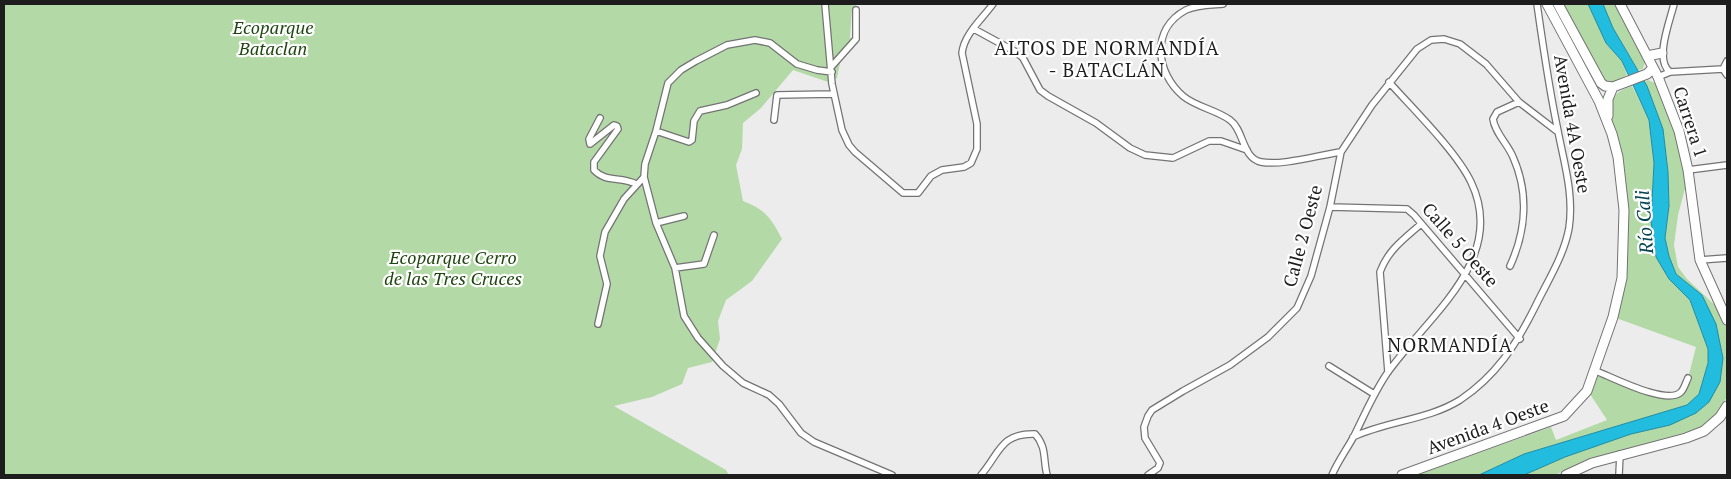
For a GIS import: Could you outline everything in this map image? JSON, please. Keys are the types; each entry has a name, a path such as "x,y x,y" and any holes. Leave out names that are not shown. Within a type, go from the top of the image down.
{"main road":[{"name":"Avenida 4 Oeste","path":"1402,475 1564,416 1583,398 1596,371 1613,317 1622,278 1623,203 1621,179 1612,134 1595,94 1548,4"},
{"path":"1558,4 1601,83 1605,86 1616,86 1652,73"},
{"name":"Carrera 1","path":"1620,4 1647,56 1652,73 1679,131 1688,170 1700,260 1727,320"},
{"path":"1647,56 1662,53"},
{"path":"1612,134 1607,105 1608,98 1616,86"},
{"path":"1566,475 1592,463 1620,454 1686,438 1704,430 1720,417 1727,406"}],"street":[{"path":"824,4 834,94 838,115 849,146 899,191 914,194 918,193 931,176 942,170 964,167 970,163 977,149 977,124 962,52 963,46 993,4"},
{"path":"1223,4 1188,9 1176,16 1162,36 1160,48 1163,71 1175,89 1185,98 1231,121 1254,159 1274,162 1341,152"},
{"name":"Avenida 4A Oeste","path":"1353,437 1368,430 1432,412 1461,399 1490,374 1520,339 1556,264 1569,228 1569,188 1566,164 1558,132 1538,4"},
{"path":"1674,4 1662,53 1652,73 1723,68"},
{"path":"856,10 856,39 832,69 816,70 797,64 770,43 755,40 727,46 681,70 668,83 656,132 645,164 644,177 656,224 675,268 684,316 698,338 723,366 743,383 769,394 779,404 800,433 814,442 892,475"},
{"path":"974,29 1016,52 1023,58 1040,90 1048,96 1096,122 1130,148 1145,155 1173,158 1209,141 1221,141 1247,150"},
{"name":"Calle 2 Oeste","path":"1148,475 1158,468 1160,463 1145,438 1144,427 1152,410 1230,365 1268,337 1297,308 1311,276 1330,207 1341,152 1389,82 1417,49 1431,40 1444,39 1460,44 1474,54 1519,102 1558,132"},
{"path":"1662,53 1664,66 1670,72"},
{"path":"1723,68 1727,61"},
{"path":"1723,68 1727,75"},
{"path":"1332,475 1374,394 1388,372 1465,275 1479,242 1481,222 1477,198 1470,181 1459,164 1389,82"},
{"path":"656,132 680,141 690,142 694,121 700,111 727,105 756,93"},
{"path":"774,120 777,95 834,94"},
{"path":"1510,266 1522,232 1524,203 1522,187 1512,156 1494,127 1493,119 1497,112 1519,102"},
{"path":"600,118 590,139 590,144 614,125 618,129 594,162 594,170 605,179 626,180 636,184"},
{"path":"1688,170 1727,165"},
{"path":"598,324 607,284 600,256 605,232 636,184 644,177"},
{"name":"Calle 5 Oeste","path":"1330,207 1407,209 1520,339"},
{"path":"656,224 684,216"},
{"path":"1388,372 1380,272 1385,258 1392,249 1421,224"},
{"path":"675,268 704,264 714,235"},
{"path":"1700,260 1727,258"},
{"path":"1329,366 1374,394"},
{"path":"1596,371 1660,396 1673,396 1681,392 1688,378"},
{"path":"981,475 1000,446 1010,437 1022,434 1035,434 1041,441 1046,454 1047,475"},
{"path":"1619,475 1620,454"}],"green space":[{"name":"Ecoparque Cerro de las Tres Cruces","path":"4,4 858,4 852,9 850,37 853,44 841,58 837,78 828,82 793,70 761,108 743,123 742,149 736,165 743,201 763,211 782,239 752,281 726,300 718,321 720,339 712,362 688,368 682,384 652,397 614,406 726,470 729,475 4,475"},
{"path":"1562,4 1588,4 1606,43 1622,61 1627,75 1612,83 1604,81"},
{"path":"1603,4 1616,4 1645,62 1643,69 1638,70 1613,28"},
{"path":"1648,80 1655,83 1675,132 1687,181 1678,215 1674,245 1678,267 1687,279 1719,309 1727,330 1727,397 1716,414 1702,426 1684,433 1590,459 1555,475 1524,475 1564,457 1631,434 1670,425 1720,382 1702,295 1676,274 1669,256 1665,238 1669,206 1668,172 1663,129 1644,82"},
{"path":"1632,86 1649,120 1654,163 1651,221 1663,268 1669,279 1690,300 1708,349 1708,363 1699,394 1687,405 1524,454 1479,475 1417,475 1551,427 1556,440 1607,420 1590,394 1599,372 1660,396 1681,392 1688,378 1696,347 1616,318 1625,238 1626,198 1620,151 1610,115 1615,95"}],"water":[{"path":"1588,4 1603,4 1613,28 1647,86 1663,129 1668,172 1669,206 1665,238 1669,256 1676,274 1702,295 1716,324 1723,358 1720,382 1709,402 1696,413 1670,425 1631,434 1565,457 1524,475 1479,475 1524,454 1687,405 1699,394 1708,363 1708,349 1690,300 1669,279 1656,257 1651,221 1654,163 1649,120 1622,61 1606,43"}],"district":[{"name":"ALTOS DE NORMANDÍA - BATACLÁN","path":"1107,59"},
{"name":"NORMANDÍA","path":"1450,345"}],"park label":[{"name":"Ecoparque Bataclan","path":"273,38"}],"water label":[{"name":"Río Cali","path":"1644,222"}]}
